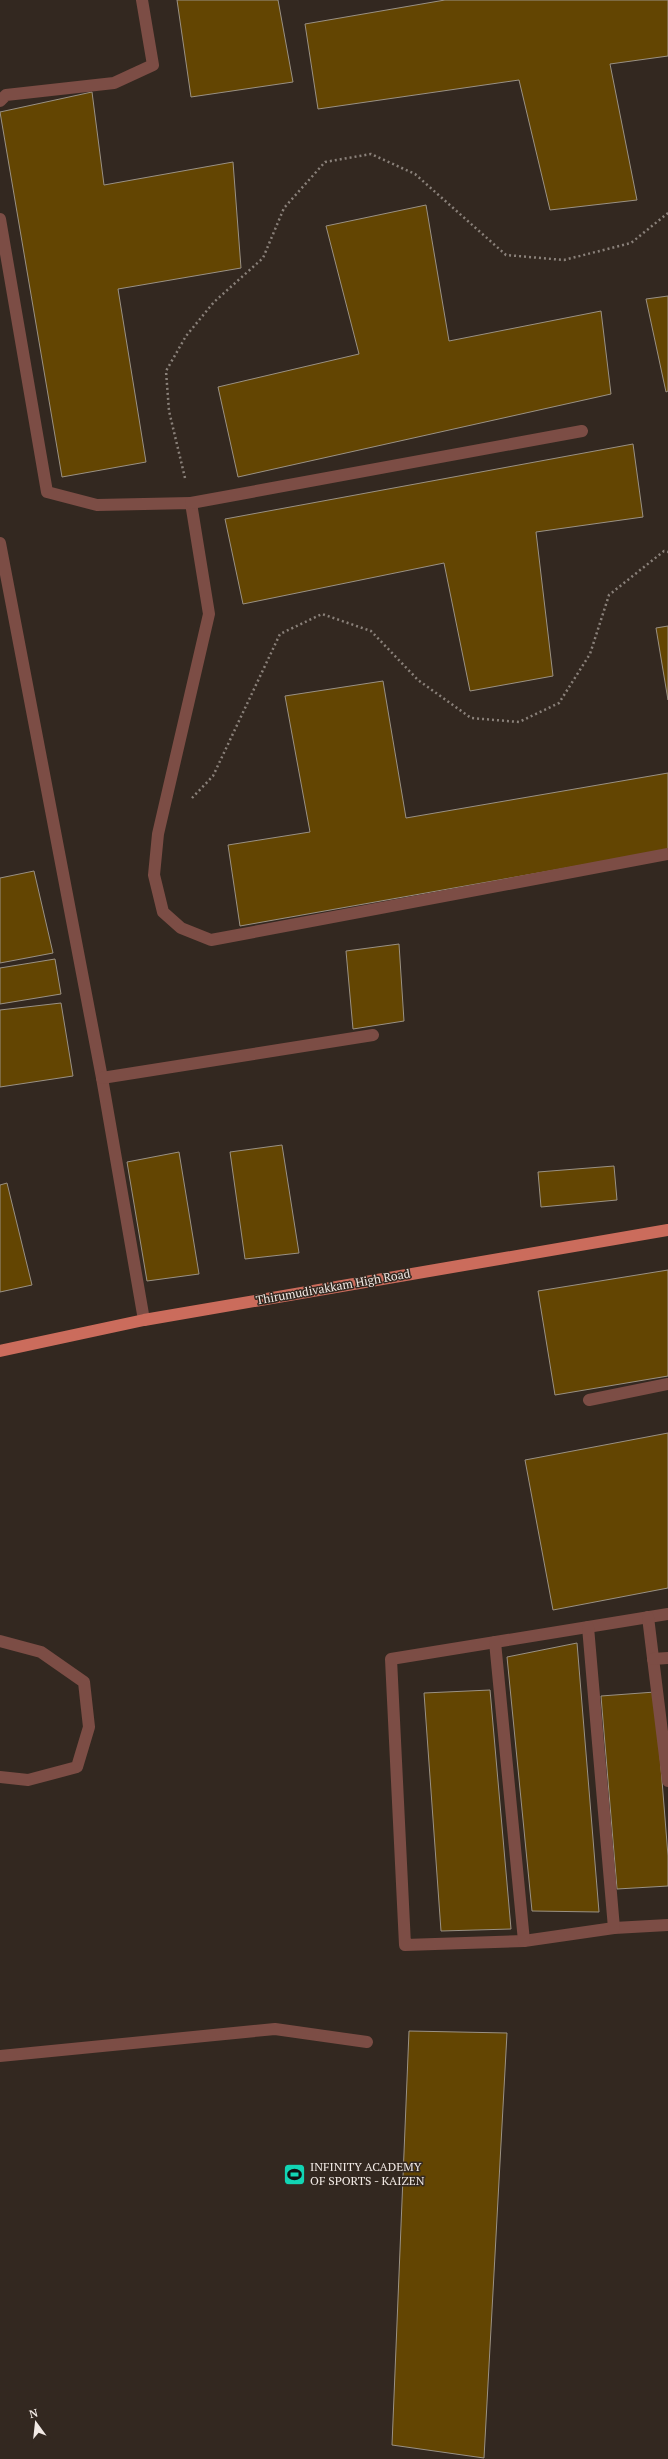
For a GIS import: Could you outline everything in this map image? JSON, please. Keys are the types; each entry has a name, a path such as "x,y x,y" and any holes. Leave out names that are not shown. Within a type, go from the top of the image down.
{"main road":[{"name":"Thirumudivakkam High Road","path":"0,1351 144,1320 668,1230"}],"street":[{"path":"0,101 6,95 114,83 153,65 142,0"},
{"path":"0,219 47,492 97,505 191,503 582,431"},
{"path":"191,503 209,614 158,834 154,875 163,912 181,928 211,940 668,854"},
{"path":"0,543 102,1078 144,1320"},
{"path":"102,1078 373,1035"},
{"path":"589,1400 668,1384"},
{"path":"668,1614 391,1659 405,1945 524,1941 614,1928 668,1925"},
{"path":"648,1617 668,1781"},
{"path":"588,1628 614,1928"},
{"path":"0,1641 41,1652 84,1682 89,1727 77,1767 28,1780 0,1777"},
{"path":"495,1642 524,1941"},
{"path":"653,1659 668,1658"},
{"path":"0,2056 275,2029 367,2042"}],"path":[{"path":"191,503 169,411 166,371 186,336 214,302 263,258 284,208 325,162 371,154 414,174 506,255 564,260 631,243 668,213"},
{"path":"188,802 214,776 280,634 322,614 371,632 418,680 471,718 519,722 559,703 590,654 609,594 664,551 668,552"}],"building":[{"path":"177,0 278,0 293,82 191,97"},
{"path":"445,0 668,0 668,56 610,64 637,200 550,210 519,80 318,109 305,24"},
{"path":"92,92 104,185 233,162 241,268 118,289 146,462 62,477 0,112"},
{"path":"426,205 449,341 601,311 611,394 238,477 218,387 359,354 326,226"},
{"path":"668,296 668,391 666,392 646,299"},
{"path":"633,444 643,517 536,532 553,676 470,691 444,563 243,604 225,519"},
{"path":"668,626 668,700 656,628"},
{"path":"383,681 406,818 668,773 668,850 240,926 228,845 310,832 285,696"},
{"path":"34,871 53,953 0,963 0,878"},
{"path":"399,944 404,1021 353,1029 346,951"},
{"path":"55,959 61,994 0,1004 0,968"},
{"path":"61,1003 73,1076 0,1087 0,1010"},
{"path":"282,1145 299,1253 245,1259 230,1152"},
{"path":"179,1152 199,1274 147,1281 127,1162"},
{"path":"614,1166 617,1200 541,1207 538,1172"},
{"path":"7,1183 32,1285 0,1292 0,1185"},
{"path":"668,1270 668,1376 555,1395 538,1291"},
{"path":"668,1433 668,1588 553,1610 525,1460"},
{"path":"577,1643 599,1912 532,1911 507,1657"},
{"path":"490,1690 511,1929 441,1931 424,1693"},
{"path":"655,1692 668,1856 668,1886 617,1889 601,1696"},
{"path":"409,2031 507,2033 484,2458 392,2445"}],"place":[{"name":"INFINITY ACADEMY OF SPORTS - KAIZEN","path":"295,2174"}]}
